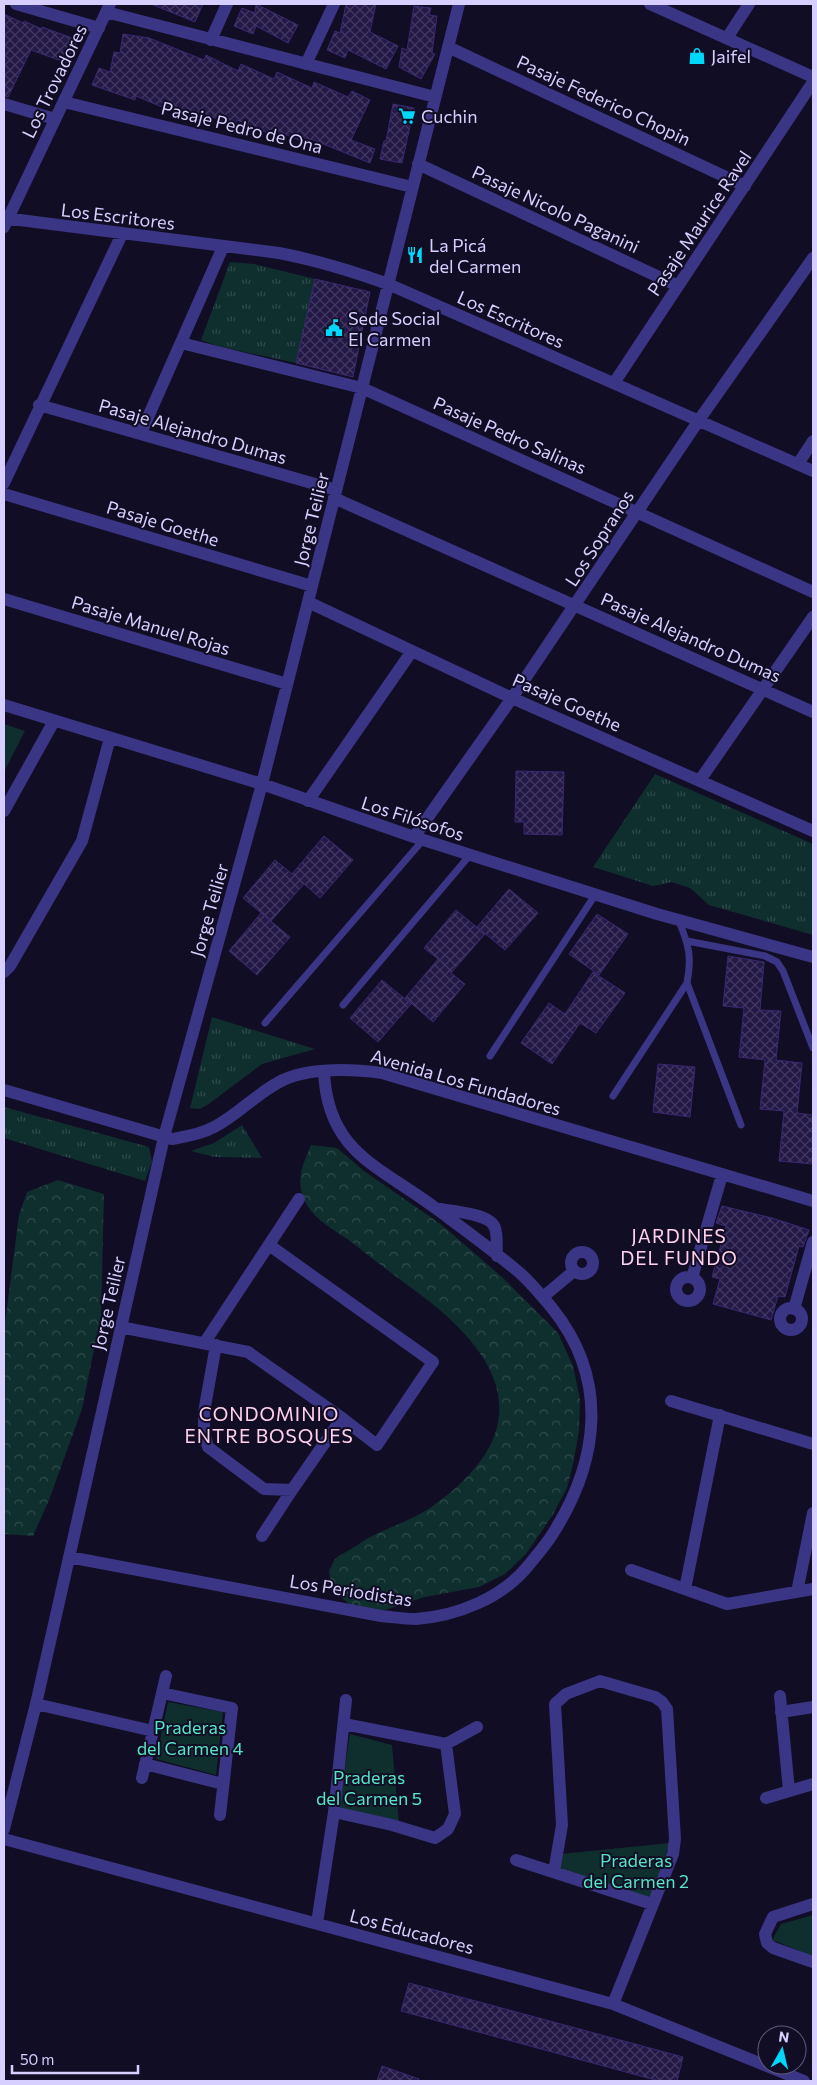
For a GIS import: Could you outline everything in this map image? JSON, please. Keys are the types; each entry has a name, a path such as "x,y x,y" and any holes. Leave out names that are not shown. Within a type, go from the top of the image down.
{"street":[{"path":"16,4 99,28"},
{"path":"211,40 227,4"},
{"path":"306,64 334,4"},
{"name":"Jorge Teilier","path":"4,1829 36,1704 164,1137 262,784 458,4"},
{"path":"650,4 813,77"},
{"path":"727,38 749,4"},
{"path":"108,8 211,40 435,97"},
{"name":"Los Trovadores","path":"5,221 108,8"},
{"name":"Pasaje Federico Chopin","path":"448,47 745,186"},
{"name":"Pasaje Maurice Ravel","path":"614,383 813,82"},
{"name":"Pasaje Pedro de Ona","path":"64,102 412,187"},
{"path":"4,104 55,119"},
{"name":"Pasaje Nicolo Paganini","path":"418,164 678,286"},
{"name":"Los Escritores","path":"5,221 270,252 306,258 388,284 813,471"},
{"path":"4,483 122,234"},
{"path":"141,433 223,247"},
{"name":"Los Sopranos","path":"419,838 699,420 813,258"},
{"name":"Pasaje Pedro Salinas","path":"181,343 362,388 638,511 813,592"},
{"name":"Pasaje Alejandro Dumas","path":"40,405 141,433 335,494 813,712"},
{"path":"798,464 813,441"},
{"name":"Pasaje Goethe","path":"4,494 312,586"},
{"name":"Pasaje Manuel Rojas","path":"4,599 287,684"},
{"name":"Pasaje Goethe","path":"308,602 512,698 813,831"},
{"path":"700,780 813,616"},
{"path":"308,801 412,651"},
{"name":"Los Filósofos","path":"4,705 262,784 308,801 595,895 679,921 813,957"},
{"path":"4,811 54,721"},
{"path":"4,972 10,966 82,841 110,738"},
{"name":"Avenida Los Fundadores","path":"4,1090 172,1139 195,1135 217,1126 260,1094 284,1080 324,1071 361,1070 382,1073 813,1201"},
{"name":"Los Periodistas","path":"69,1557 381,1616 416,1619 441,1615 471,1606 497,1594 525,1570 552,1536 570,1503 581,1474 589,1443 592,1411 586,1370 581,1354 566,1326 543,1297 520,1273 437,1209 381,1172 352,1149 336,1126 328,1105 324,1071"},
{"path":"692,1278 722,1175"},
{"path":"292,1490 264,1489 208,1448 204,1433 204,1417 210,1344 269,1245 299,1200"},
{"name":"Los Periodistas","path":"437,1209 467,1214 492,1223 495,1228 497,1256"},
{"path":"794,1309 813,1242"},
{"path":"120,1327 248,1352 377,1445 434,1362 269,1245"},
{"path":"543,1297 574,1271"},
{"path":"671,1401 813,1444"},
{"path":"684,1589 720,1415"},
{"path":"262,1536 342,1418"},
{"path":"797,1592 813,1513"},
{"path":"631,1570 727,1604 813,1589"},
{"path":"142,1778 166,1676"},
{"path":"554,1872 562,1825 555,1704 566,1694 600,1681 655,1697 667,1709 675,1839 673,1854 613,2004"},
{"path":"162,1693 232,1708 220,1815"},
{"path":"780,1696 789,1791"},
{"path":"317,1923 334,1812 346,1700"},
{"path":"36,1704 153,1731"},
{"path":"781,1712 813,1707"},
{"path":"344,1724 446,1744 477,1728"},
{"path":"334,1812 392,1825 435,1838 448,1829 455,1814 446,1744"},
{"path":"145,1764 223,1784"},
{"path":"766,1798 813,1784"},
{"name":"Los Educadores","path":"4,1839 613,2004 804,2081"},
{"path":"516,1860 652,1904"},
{"path":"813,1904 773,1917 765,1934 767,1943 773,1948 813,1962"}],"lane":[{"path":"265,1023 419,838"},
{"path":"343,1005 470,855"},
{"path":"490,1056 595,895"},
{"path":"613,1096 687,983 691,963 687,941 679,921"},
{"path":"687,941 765,956 777,962 783,972 813,1048"},
{"path":"687,983 741,1125"}],"green space":[{"path":"230,262 254,264 315,279 296,363 217,346 201,340"},
{"path":"4,724 25,731 4,772"},
{"path":"655,774 813,844 813,935 709,905 690,888 672,882 653,886 593,867"},
{"path":"212,1017 315,1049 262,1064 210,1103 200,1109 190,1108"},
{"path":"4,1107 149,1147 152,1162 145,1181 4,1138"},
{"path":"242,1125 262,1158 215,1157 191,1151 214,1143"},
{"path":"311,1145 337,1148 364,1171 442,1225 503,1278 558,1333 573,1366 580,1399 579,1430 567,1488 552,1516 526,1554 505,1574 479,1587 425,1597 379,1612 350,1605 334,1591 331,1585 329,1571 335,1559 340,1555 372,1536 430,1508 465,1479 488,1450 498,1422 498,1394 488,1366 469,1339 443,1313 321,1221 311,1211 303,1197 300,1182 302,1168"},
{"path":"58,1180 104,1194 101,1315 82,1409 49,1500 33,1536 4,1534 4,1330 19,1215 27,1192"},
{"name":"Praderas del Carmen 4","path":"168,1702 223,1712 216,1775 156,1759"},
{"name":"Praderas del Carmen 5","path":"350,1734 392,1745 399,1823 338,1808"},
{"name":"Praderas del Carmen 2","path":"670,1843 650,1899 558,1869 561,1854"},
{"path":"813,1915 813,1956 772,1940 781,1924"}],"building":[{"path":"151,4 203,4 195,22"},
{"path":"256,4 298,25 288,43 256,26 253,34 234,26 242,8 255,13"},
{"path":"346,4 376,4 370,32 398,46 386,69 348,50 345,58 327,50 335,31 340,33"},
{"path":"414,6 431,8 429,15 437,16 432,53 435,54 421,79 399,67 402,48 407,50"},
{"path":"4,14 23,23 24,21 42,29 42,27 78,40 67,63 31,50 8,97 4,96"},
{"path":"123,34 149,38 204,60 206,55 238,71 241,64 274,79 277,72 312,88 314,82 348,97 352,91 370,100 351,140 375,149 370,163 311,139 309,144 274,130 272,135 237,120 234,126 201,112 199,117 171,105 169,110 136,96 135,100 92,85 99,68 110,72 114,52 120,53"},
{"path":"393,104 414,108 402,163 380,159 384,141 386,141"},
{"name":"Sede Social El Carmen","path":"315,279 370,292 353,377 296,363"},
{"path":"516,771 564,772 562,835 524,834 524,822 515,822"},
{"path":"324,836 353,860 320,898 304,884 271,921 243,898 275,860 292,874"},
{"path":"509,889 538,913 505,950 477,927"},
{"path":"456,910 485,934 451,973 465,984 433,1022 405,998 438,959 424,948"},
{"path":"261,913 290,937 257,975 229,951"},
{"path":"597,914 628,934 599,975 569,954"},
{"path":"728,956 764,962 760,1010 781,1011 776,1060 802,1063 797,1113 813,1115 813,1164 779,1161 784,1111 760,1109 765,1060 739,1057 744,1008 723,1006"},
{"path":"593,972 625,993 596,1033 580,1023 552,1064 521,1043 549,1003 565,1014"},
{"path":"382,980 411,1004 378,1042 350,1018"},
{"path":"658,1064 695,1067 690,1117 653,1112"},
{"path":"722,1206 772,1218 809,1230 803,1247 799,1246 785,1297 778,1296 771,1320 713,1304 720,1279 712,1277 726,1226 716,1223"},
{"path":"409,1983 683,2057 677,2081 659,2081 401,2011"},
{"path":"382,2066 419,2079 418,2081 377,2081"}],"place":[{"name":"Jaifel","path":"697,56"},
{"name":"Cuchin","path":"407,116"},
{"name":"La Picá del Carmen","path":"415,255"},
{"name":"Sede Social El Carmen","path":"334,328"}],"district":[{"name":"JARDINES DEL FUNDO","path":"679,1246"},
{"name":"CONDOMINIO ENTRE BOSQUES","path":"269,1424"}]}
